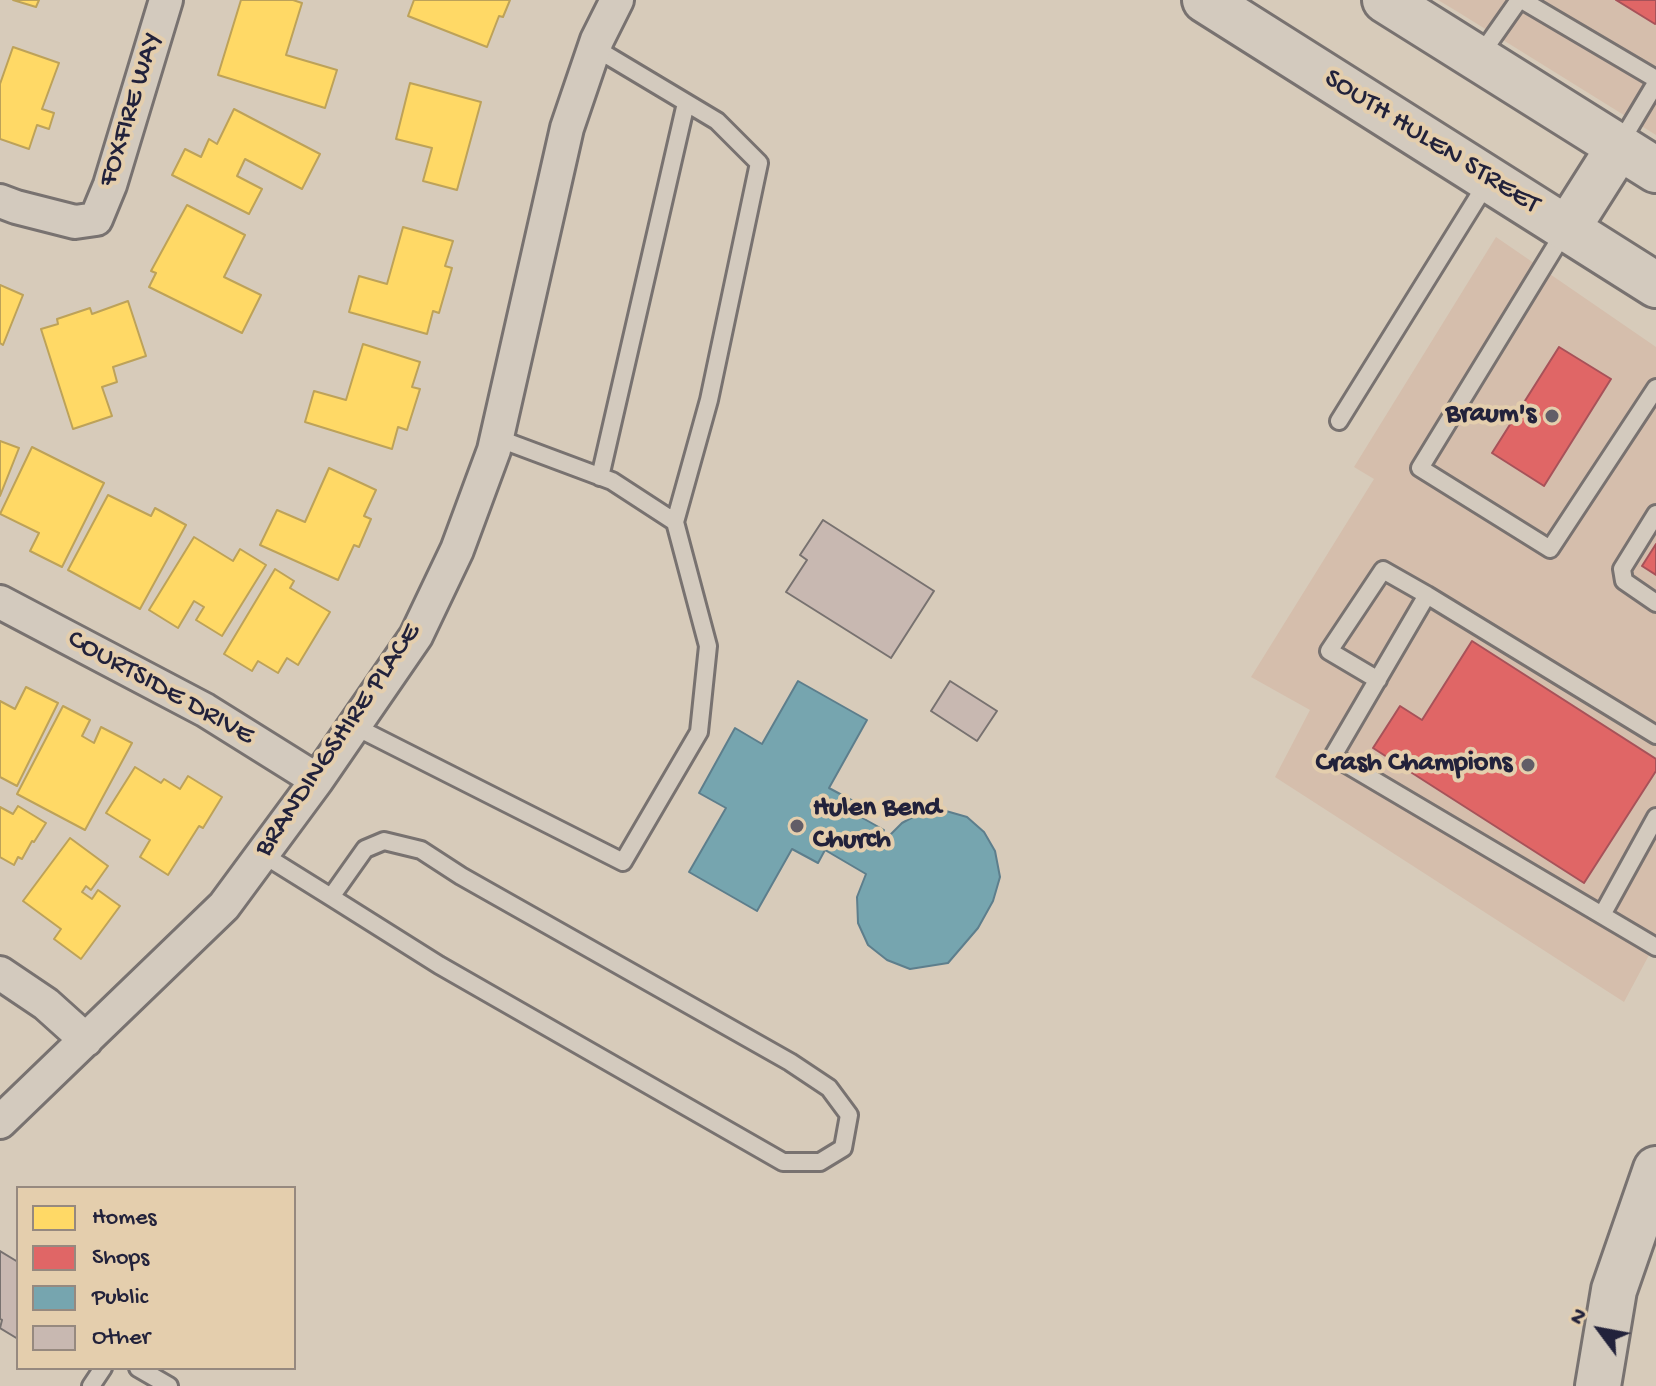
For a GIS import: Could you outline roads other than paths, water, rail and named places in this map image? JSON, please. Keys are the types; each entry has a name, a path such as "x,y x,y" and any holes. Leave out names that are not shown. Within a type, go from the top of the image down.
{"main road":[{"name":"SOUTH HULEN STREET","path":"1205,0 1656,285"},
{"path":"1385,0 1656,170"},
{"path":"1567,229 1619,147"},
{"path":"1598,1386 1614,1290 1656,1169"}],"street":[{"name":"FOXFIRE WAY","path":"0,201 75,222 96,219 110,185 166,0"},
{"name":"BRANDINGSHIRE PLACE","path":"0,1122 224,906 317,780 416,636 457,550 497,438 567,128 595,48 617,0"},
{"name":"COURTSIDE DRIVE","path":"0,602 205,710 317,780"},
{"path":"0,973 46,1004 86,1040"}],"lane":[{"path":"1479,59 1521,0 1656,81 1619,147"},
{"path":"354,726 623,862 699,732 708,646 675,522 709,400 759,163 717,121 595,48"},
{"path":"600,477 686,103"},
{"path":"1339,421 1488,180"},
{"path":"1567,229 1420,468 1550,549 1656,388"},
{"path":"497,438 612,481 675,522"},
{"path":"1656,514 1622,569 1624,581 1656,603"},
{"path":"1378,680 1329,651 1383,570 1656,735"},
{"path":"1427,595 1333,756 1656,947"},
{"path":"1602,915 1656,817"},
{"path":"262,854 331,897 585,1050 783,1162 820,1162 843,1148 849,1115 829,1088 790,1062 461,876 421,850 384,841 365,849 331,897"},
{"path":"141,1370 169,1386"}],"place":[{"name":"Braum's","path":"1552,416"},
{"name":"Crash Champions","path":"1528,765"},
{"name":"Hulen Bend Church","path":"797,826"}]}
